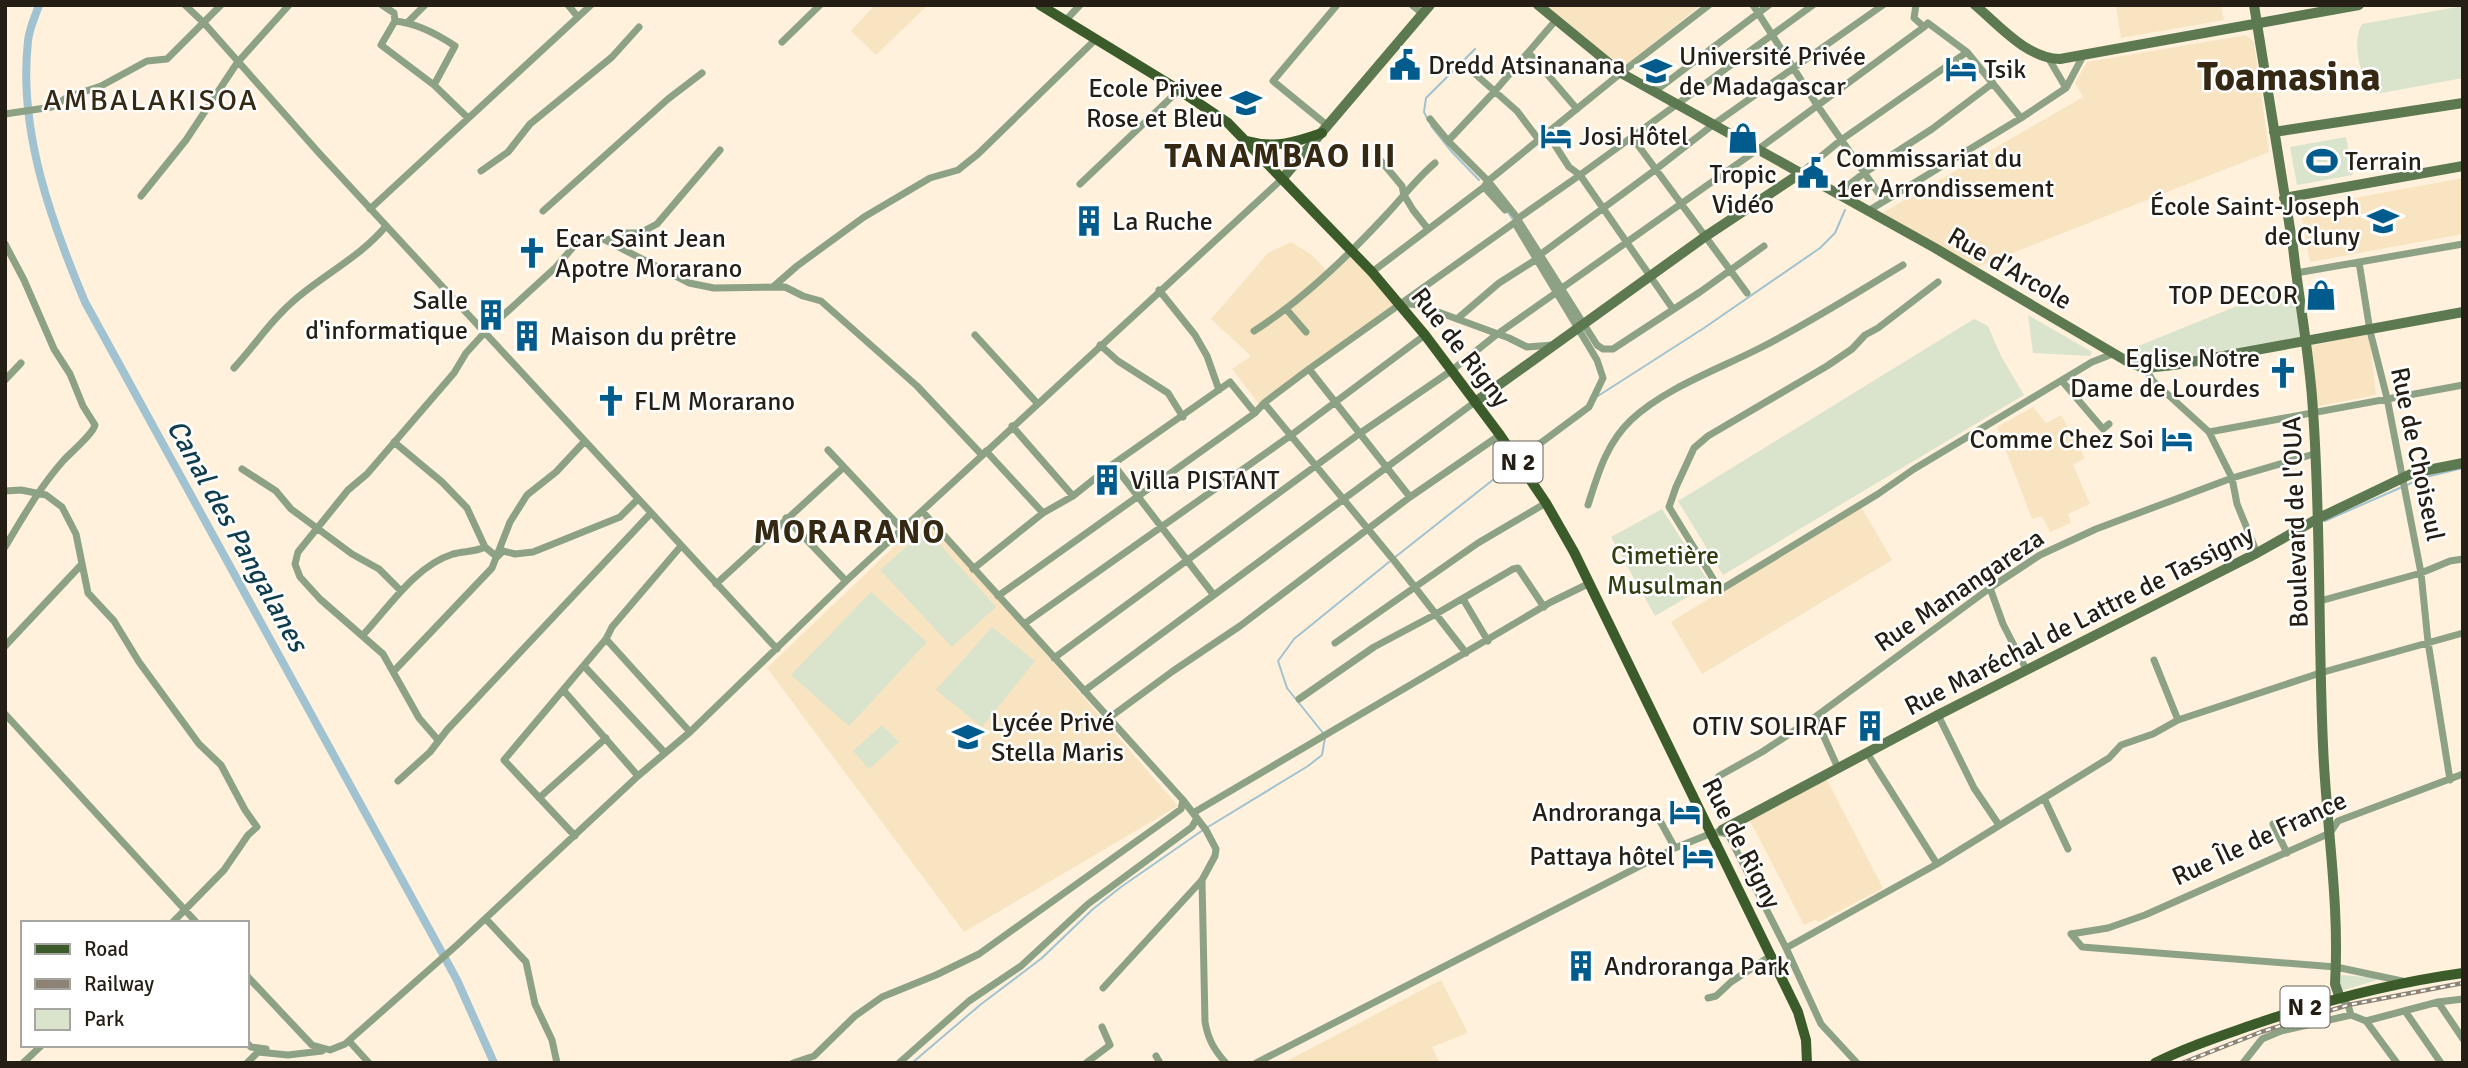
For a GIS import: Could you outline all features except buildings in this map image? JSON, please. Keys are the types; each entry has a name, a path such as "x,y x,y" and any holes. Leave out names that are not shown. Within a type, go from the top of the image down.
{"main road":[{"name":"Rue de Rigny","path":"1040,5 1228,123 1372,272 1425,335 1500,435 1546,503 1590,583 1653,717 1717,832 1804,1030 1807,1063"},
{"path":"1246,141 1279,145 1300,141 1325,129"},
{"name":"N 2","path":"2155,1063 2299,1009 2408,982 2463,974"}],"street":[{"path":"185,5 777,649"},
{"path":"6,114 52,107 68,97 101,86 147,61 167,59 221,5"},
{"path":"141,196 186,140 237,63 289,5"},
{"path":"382,5 394,13 395,21 381,45 434,85 468,118"},
{"path":"408,22 425,5"},
{"path":"568,5 578,17"},
{"path":"370,209 591,5"},
{"path":"782,42 820,5"},
{"path":"1065,21 1080,5"},
{"path":"1325,129 1273,81 1336,5"},
{"path":"1412,5 1423,14"},
{"path":"247,1063 258,1052 288,1055 330,1050 349,1041 457,945 638,776 690,732 846,581 1282,178 1430,5"},
{"name":"Rue d'Arcole","path":"1538,5 1621,73 1935,248 2130,363 2146,368"},
{"path":"1372,272 1709,5"},
{"path":"1753,5 1884,201"},
{"path":"1654,92 1769,5"},
{"path":"998,596 1255,413 1308,369 1812,5"},
{"path":"1457,320 1499,283 1539,257 1714,124 1883,5"},
{"path":"1916,5 1914,18 1924,27"},
{"path":"1975,5 2031,52 2049,59 2359,5"},
{"name":"Boulevard de l'OUA","path":"2254,5 2307,342 2314,411 2320,673 2330,834 2335,984 2340,998"},
{"path":"1448,141 1556,20"},
{"path":"395,21 408,22 456,46 434,85"},
{"path":"1054,658 1314,466 1451,371 1496,335 1756,150 1928,23 1967,52 2021,118"},
{"path":"481,171 508,152 530,124 612,57 639,27"},
{"path":"773,288 864,217 930,178 958,170 978,154 1096,39"},
{"path":"1529,52 1577,109"},
{"path":"1084,691 1386,466 1706,236 1801,173 1841,140 1967,52"},
{"path":"1868,211 2066,88 2085,53"},
{"path":"2049,59 2066,88"},
{"path":"1465,65 1517,110 1539,139"},
{"path":"543,211 668,99 702,73"},
{"path":"1837,194 1932,129 1993,83"},
{"path":"1080,184 1179,90"},
{"path":"2274,132 2463,103"},
{"path":"1430,119 1516,221 1581,325 1603,349 1613,349 1764,246"},
{"path":"1547,133 1569,167 1580,175 1673,309"},
{"path":"1632,137 1747,293"},
{"path":"607,240 625,233 639,233 657,225 720,150"},
{"path":"1381,161 1402,186 1404,195 1428,229"},
{"path":"1254,331 1287,310 1350,251 1435,163"},
{"path":"2284,198 2463,166"},
{"path":"234,368 281,313 352,255 370,245 386,226"},
{"path":"439,740 419,718 383,654 320,599 300,577 295,564 298,552 316,528 454,373 466,353 486,331 586,236 607,240 689,283 714,288 785,288 821,301 917,386 1044,513"},
{"path":"5,244 54,349 70,374 83,406 95,425 94,430 61,462 38,493 5,547"},
{"path":"2296,273 2463,244"},
{"name":"Rue de Choiseul","path":"2359,262 2370,331 2387,398 2421,573 2428,642 2450,780"},
{"path":"1588,505 1604,458 1614,441 1630,421 1655,401 1764,346 1903,265"},
{"path":"1938,282 1865,335 1852,349 1708,436 1694,448 1669,507 1720,590 2092,362 2116,353"},
{"path":"1159,290 1208,356 1219,390"},
{"path":"1399,303 1419,305 1527,347 1554,345"},
{"path":"1287,310 1306,332"},
{"path":"2257,553 2237,504 2232,478 2209,432 2153,381 2146,368 2370,331 2463,312"},
{"path":"1515,457 1542,442 1589,407 1597,393 1603,378 1581,325"},
{"path":"975,335 1037,404"},
{"path":"1024,624 1290,436 1425,335"},
{"path":"1100,345 1118,361 1168,393 1183,416"},
{"path":"5,380 22,363"},
{"path":"1308,369 1410,497"},
{"path":"2062,381 2103,429 2109,424"},
{"path":"973,569 1044,513 1073,496 1113,464 1230,383 1255,413"},
{"path":"2209,432 2463,386"},
{"path":"1264,403 1416,587 1466,653"},
{"path":"1013,426 1073,496"},
{"path":"1109,718 1240,626 1410,497 1500,435"},
{"path":"394,671 492,568 510,522 527,495 556,472 585,441"},
{"path":"394,442 442,482 467,508 485,547 496,557"},
{"path":"828,450 902,529"},
{"name":"Rue Manangareza","path":"1718,776 1762,752 1815,717 1990,588 2040,555 2096,529 2232,478 2314,454"},
{"name":"Rue Maréchal de Lattre de Tassigny","path":"1717,832 2026,669 2257,553 2317,519 2413,473 2463,463"},
{"path":"1113,464 1213,594"},
{"path":"716,584 844,467"},
{"path":"243,469 276,491 291,509 316,528 352,554 379,569 401,591"},
{"path":"5,491 21,490 46,495 62,507 76,534 88,593 114,621 139,663 200,744 221,765 257,827 223,870 174,921"},
{"path":"496,557 503,551 514,554 533,552 563,541 620,517 638,499"},
{"path":"1335,643 1478,543 1546,503"},
{"path":"922,511 1183,800 1206,830 1216,849 1202,880 1103,988"},
{"path":"398,781 430,752 651,513"},
{"path":"786,518 846,581"},
{"path":"575,836 504,760 564,691 606,639 612,627 681,546"},
{"path":"363,635 401,591 433,564 453,554 485,547"},
{"path":"2320,601 2463,559"},
{"path":"5,646 81,565"},
{"path":"1299,699 1374,647 1513,569 1518,568 1544,607"},
{"path":"899,1063 969,1001 1021,966 1088,905 1192,827 1197,817 1331,733 1544,607 1590,583"},
{"path":"1990,588 2003,624 2026,669"},
{"path":"1462,599 1488,640"},
{"path":"1786,948 1937,864 2109,758 2121,745 2153,734 2178,720 2320,673 2463,633"},
{"path":"606,639 690,732"},
{"path":"2154,660 2178,720"},
{"path":"584,666 665,753"},
{"path":"564,691 638,776"},
{"path":"5,714 195,921"},
{"path":"1938,715 1974,788 1999,825"},
{"path":"1815,717 1838,768"},
{"path":"539,798 606,738"},
{"path":"1867,753 1937,864"},
{"name":"Rue Île de France","path":"2336,967 2082,947 2071,934 2108,929 2330,834 2338,821 2463,774"},
{"path":"2044,798 2068,849"},
{"path":"793,1063 814,1056 855,1016 882,997 979,954 1173,815 1181,808 1183,800"},
{"path":"1650,810 1654,810 1663,823 1675,848"},
{"path":"2273,824 2287,853"},
{"path":"1256,1063 1675,848 1717,832 1728,834 1821,1024 1857,1063"},
{"path":"1202,880 1205,1022 1212,1045 1226,1063"},
{"path":"486,919 526,962 535,1004 552,1040 557,1063"},
{"path":"1708,998 1716,996 1731,982 1772,955"},
{"path":"2336,967 2408,982"},
{"path":"248,977 312,1045 330,1050"},
{"path":"2340,998 2351,1015"},
{"path":"2366,1021 2438,1002 2463,999"},
{"path":"2438,1002 2463,1039"},
{"path":"2406,1011 2441,1063"},
{"path":"2245,1062 2249,1052 2262,1038 2351,1015 2366,1021 2397,1063"},
{"path":"1086,1063 1111,1045 1102,1027"},
{"path":"349,1041 369,1063"},
{"path":"248,1044 279,1049 288,1055"},
{"path":"23,1063 40,1047"}],"shaded area":[{"path":"875,5 928,5 876,55 851,31"},
{"path":"1546,5 1701,5 1622,68"},
{"path":"2116,5 2221,5 2224,20 2121,38"},
{"path":"2246,35 2254,42 2269,152 1977,267 1886,218 1884,212 2083,97 2075,83 2087,62"},
{"name":"École Saint-Joseph de Cluny","path":"2463,178 2463,234 2310,262 2300,208"},
{"path":"1291,242 1312,255 1327,271 1349,253 1396,303 1259,404 1232,369 1251,356 1211,319 1268,253"},
{"path":"2369,333 2376,395 2309,408 2307,347"},
{"path":"2033,407 2046,423 2061,415 2085,458 2073,465 2090,504 2068,514 2071,523 2050,532 2042,516 2032,519 1997,427"},
{"path":"1860,505 1892,560 1702,674 1671,622"},
{"name":"Lycée Privé Stella Maris","path":"926,516 1178,806 964,932 767,668"},
{"path":"1826,778 1883,888 1819,922 1815,920 1804,925 1748,817"},
{"path":"1441,980 1468,1033 1432,1047 1440,1063 1283,1063"}],"green space":[{"path":"2463,6 2463,78 2376,94 2370,88 2357,51 2362,24"},
{"name":"Terrain","path":"2346,137 2353,175 2297,185 2290,147"},
{"path":"2296,282 2300,337 2156,362 2139,359 2126,351"},
{"path":"2028,315 2092,352 2090,356 2033,353"},
{"path":"1974,319 1988,326 2001,356 2024,395 1723,575 1678,501"},
{"name":"Cimetière Musulman","path":"1662,509 1710,584 1655,616 1611,537"},
{"path":"926,529 996,607 952,647 880,570"},
{"path":"871,592 927,642 849,726 791,675"},
{"path":"992,627 1035,661 982,727 936,690"},
{"path":"882,725 899,742 869,769 853,751"},
{"path":"2342,975 2377,980 2341,991 2339,978"}],"waterway":[{"name":"Canal des Pangalanes","path":"39,5 29,36 26,74 33,141 49,207 85,302 457,980 494,1063"},
{"path":"1427,118 1424,112 1426,98 1475,49"},
{"path":"1431,126 1479,180"},
{"path":"1598,396 1704,328 1820,248 1835,233 1845,210"},
{"path":"1507,211 1514,221"},
{"path":"1394,558 1513,464"},
{"path":"2407,485 2422,478 2463,468"},
{"path":"2325,521 2402,487"},
{"path":"1323,733 1287,688 1278,661 1294,639 1389,562"},
{"path":"1208,827 1308,766 1322,755 1325,738"},
{"path":"912,1063 980,1005 1042,958 1093,909 1203,830"}],"railway":[{"path":"2182,1063 2261,1032 2348,1005 2463,983"}],"place":[{"name":"Dredd Atsinanana","path":"1405,65"},
{"name":"Tsik","path":"1961,69"},
{"name":"Université Privée de Madagascar","path":"1656,71"},
{"name":"Ecole Privee Rose et Bleu","path":"1246,103"},
{"name":"Josi Hôtel","path":"1556,136"},
{"name":"Tropic Vidéo","path":"1743,138"},
{"name":"Terrain","path":"2322,161"},
{"name":"Commissariat du 1er Arrondissement","path":"1813,173"},
{"name":"La Ruche","path":"1089,221"},
{"name":"École Saint-Joseph de Cluny","path":"2383,221"},
{"name":"Ecar Saint Jean Apotre Morarano","path":"532,253"},
{"name":"TOP DECOR","path":"2321,295"},
{"name":"Salle d'informatique","path":"491,315"},
{"name":"Maison du prêtre","path":"527,336"},
{"name":"Eglise Notre Dame de Lourdes","path":"2283,373"},
{"name":"FLM Morarano","path":"611,401"},
{"name":"Comme Chez Soi","path":"2177,439"},
{"name":"Villa PISTANT","path":"1107,480"},
{"name":"OTIV SOLIRAF","path":"1870,726"},
{"name":"Lycée Privé Stella Maris","path":"968,737"},
{"name":"Androranga","path":"1685,812"},
{"name":"Pattaya hôtel","path":"1698,856"},
{"name":"Androranga Park","path":"1581,966"}],"district":[{"name":"Toamasina","path":"2289,76"},
{"name":"AMBALAKISOA","path":"151,100"},
{"name":"TANAMBAO III","path":"1281,155"},
{"name":"MORARANO","path":"850,531"}]}
